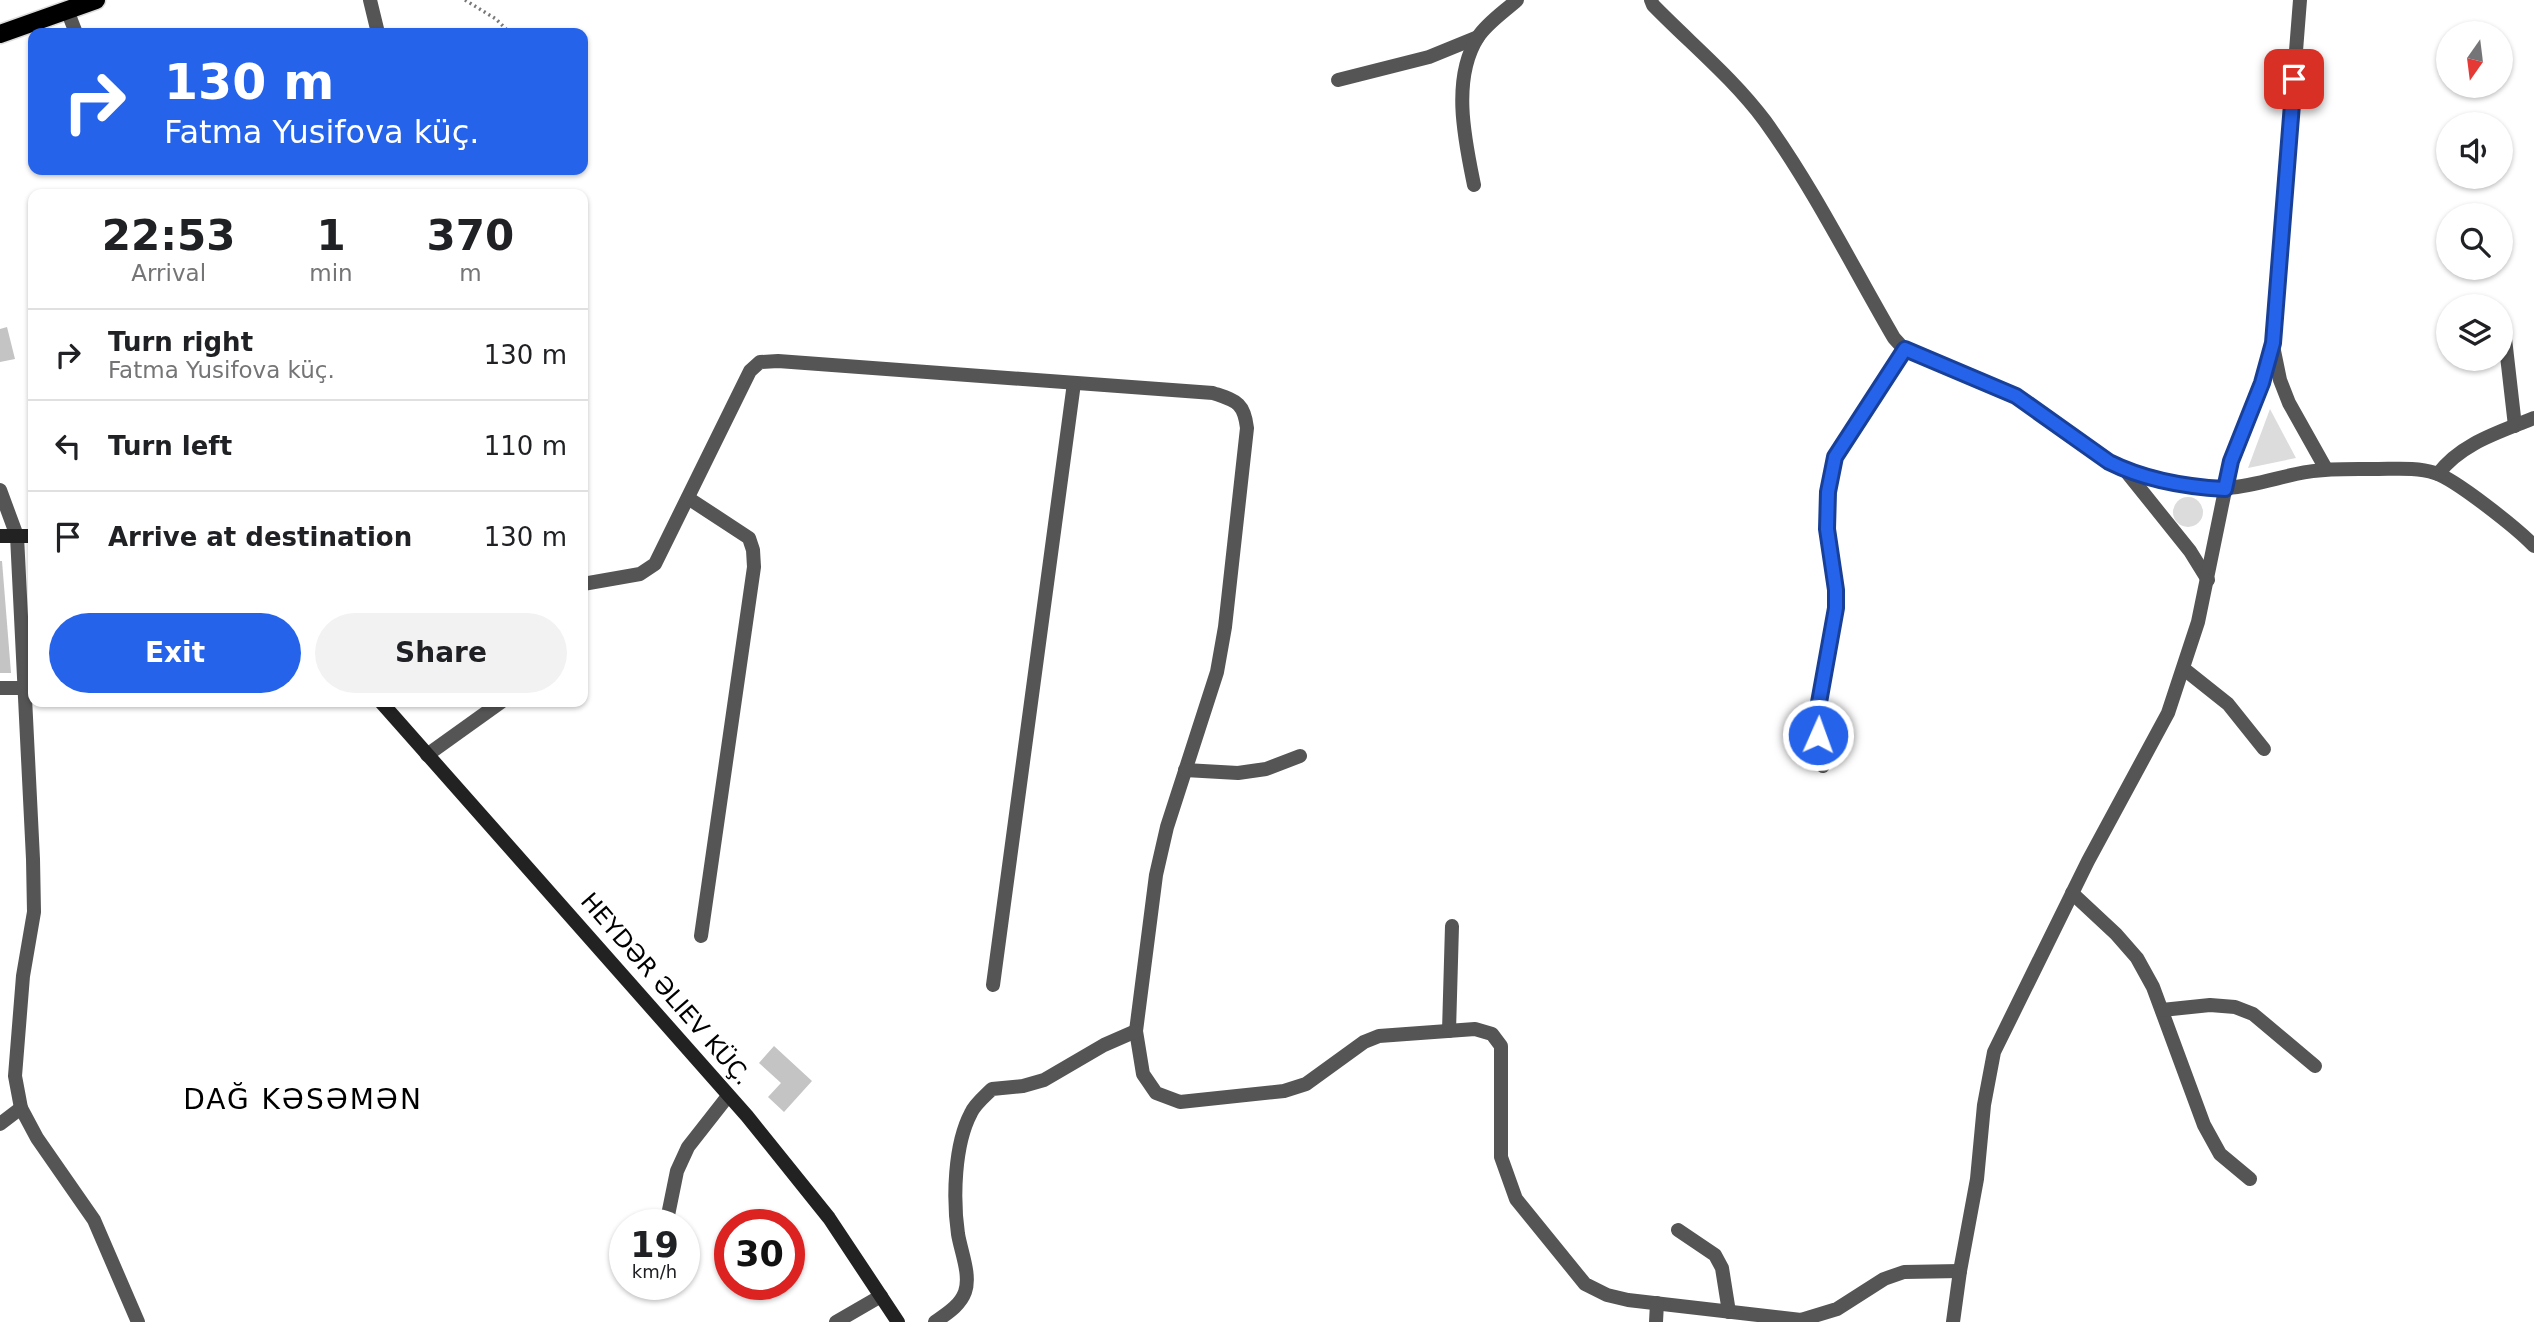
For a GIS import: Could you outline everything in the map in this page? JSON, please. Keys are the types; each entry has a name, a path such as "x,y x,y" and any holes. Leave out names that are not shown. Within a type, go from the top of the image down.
{"main road":[{"path":"0,34 96,0"},
{"path":"0,536 28,536"},
{"name":"HEYDƏR ƏLIEV KÜÇ.","path":"385,707 729,1096 829,1218 898,1322"}],"street":[{"path":"370,0 377,28"},
{"path":"1338,79 1429,57 1478,37 1517,0"},
{"path":"1651,0 1661,13 1722,71 1764,120 1805,183 1894,338 1905,349 2016,396 2109,462 2125,470 2174,482 2225,489 2326,469 2420,469 2438,474 2466,491 2534,546"},
{"path":"1953,1322 1977,1179 1984,1105 1994,1052 2071,893 2168,713 2184,669 2208,580 2231,461 2262,383 2273,343 2300,0"},
{"path":"66,10 74,28"},
{"path":"1474,185 1463,131 1463,85 1478,37"},
{"path":"2273,343 2280,380 2289,403 2326,469"},
{"path":"1823,766 1818,735 1818,708 1836,608 1827,529 1828,492 1835,457 1905,349"},
{"path":"588,583 640,574 655,564 750,372 761,362 778,360 1213,393 1236,401 1245,414 1247,428 1225,628 1217,672 1167,827 1156,875 1136,1031 1143,1074 1156,1093 1180,1102 1284,1091 1306,1084 1364,1042 1379,1036 1475,1029 1492,1034 1501,1046 1501,1157 1516,1199 1585,1284 1607,1296 1801,1320 1837,1309 1884,1279 1904,1272 1960,1271"},
{"path":"2509,371 2515,426"},
{"path":"993,985 1074,383"},
{"path":"2438,474 2448,460 2475,442 2534,418"},
{"path":"2125,470 2190,551 2208,580"},
{"path":"0,490 18,536 34,912 23,976 15,1076 21,1108 37,1138 93,1220 138,1322"},
{"path":"688,498 749,538 754,568 701,936"},
{"path":"2184,669 2228,704 2264,749"},
{"path":"0,688 25,688"},
{"path":"427,755 494,707"},
{"path":"1185,770 1238,773 1266,769 1300,756"},
{"path":"2071,893 2116,934 2137,958 2153,987 2204,1125 2220,1154 2250,1179"},
{"path":"1450,1031 1452,926"},
{"path":"2162,1010 2210,1005 2235,1007 2253,1014 2315,1066"},
{"path":"935,1322 959,1303 965,1291 966,1278 957,1231 957,1168 963,1133 972,1110 992,1089 1023,1086 1044,1080 1104,1045 1136,1031"},
{"path":"669,1209 677,1171 688,1147 729,1096"},
{"path":"0,1124 21,1108"},
{"path":"1678,1230 1715,1255 1722,1268 1729,1312"},
{"path":"836,1322 881,1296"},
{"path":"1656,1322 1657,1303"}],"path":[{"path":"464,0 496,19 505,28"}],"shaded area":[{"path":"2270,409 2296,458 2248,468"},
{"path":"2188,497 2199,501 2203,512 2199,523 2188,527 2177,523 2173,512 2177,501"}],"building":[{"path":"7,327 15,359 0,362 0,329"},
{"path":"2,561 11,673 0,673"},
{"path":"774,1046 812,1081 784,1112 768,1097 781,1083 759,1063"}],"district":[{"name":"DAĞ KƏSƏMƏN","path":"303,1099"}],"route":[{"path":"1818,735 1818,708 1836,608 1827,529 1828,492 1835,457 1905,349 2016,396 2109,462 2125,470 2174,482 2225,489 2231,461 2262,383 2273,343 2294,79"}]}
